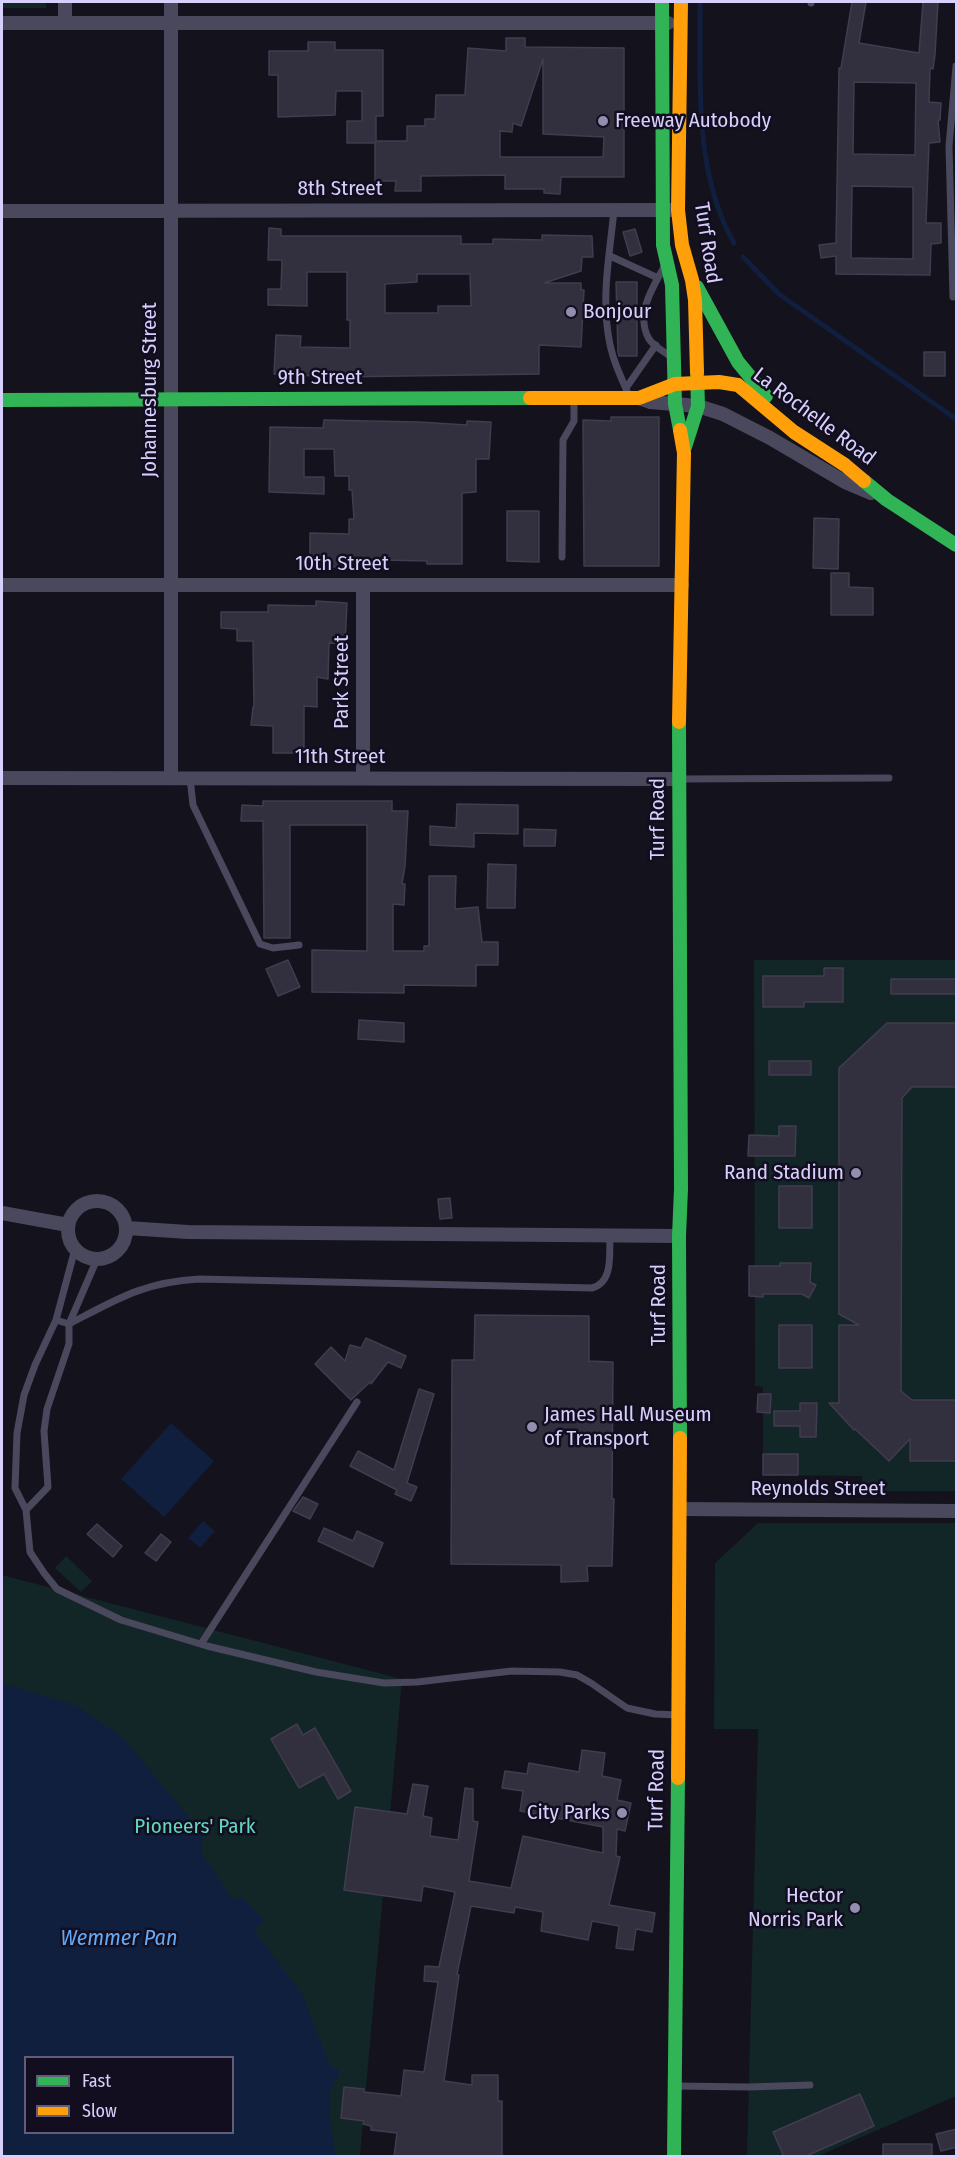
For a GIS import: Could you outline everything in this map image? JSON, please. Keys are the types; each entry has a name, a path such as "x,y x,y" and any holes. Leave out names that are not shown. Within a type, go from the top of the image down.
{"main road":[{"name":"Turf Road","path":"662,2 663,245 672,285 675,312 675,404 684,453 678,779 681,1190 679,1236 679,1715 674,2157"},
{"name":"Turf Road","path":"681,2 678,210 682,245 692,280 698,383 698,406 684,453"},
{"path":"692,280 701,292 738,362 765,395 810,442"},
{"name":"La Rochelle Road","path":"675,384 728,382 738,385 775,417 845,465 886,500 957,545"},
{"name":"9th Street","path":"2,400 574,398 632,394 675,384"}],"street":[{"path":"65,2 65,23"},
{"name":"Johannesburg Street","path":"171,2 171,778"},
{"path":"2,23 681,23"},
{"name":"8th Street","path":"2,211 678,210"},
{"name":"9th Street","path":"632,394 650,402 675,404"},
{"name":"La Rochelle Road","path":"675,404 698,406 723,414 845,482 886,500"},
{"name":"10th Street","path":"2,585 682,585"},
{"name":"Park Street","path":"363,585 363,778"},
{"name":"11th Street","path":"2,778 678,779"},
{"path":"98,1201 114,1206 121,1212 127,1228 126,1236 118,1250 112,1255 97,1259 81,1254 75,1248 68,1233 68,1225 76,1210 90,1202 98,1201"},
{"path":"2,1213 68,1225"},
{"path":"127,1228 197,1232 679,1236"},
{"name":"Reynolds Street","path":"680,1509 957,1511"}],"lane":[{"path":"953,297 949,146 957,66"},
{"path":"614,210 606,287 609,339 618,370 632,394"},
{"path":"610,256 658,278"},
{"path":"666,262 646,301 644,322 649,340 676,360"},
{"path":"632,394 656,345"},
{"path":"562,557 563,440 574,421 574,398"},
{"path":"190,778 193,805 260,944 273,948 298,945"},
{"path":"678,779 889,778"},
{"path":"56,1320 69,1324 140,1289 168,1281 199,1278 592,1288 600,1286 608,1274 610,1235"},
{"path":"75,1248 56,1320 28,1382 19,1417 15,1488 26,1510 30,1552 57,1589 121,1620 201,1644 316,1672 384,1683 417,1682 512,1671 560,1672 577,1675 627,1708 639,1712 679,1715"},
{"path":"26,1510 48,1488 44,1431 46,1409 69,1344 69,1324 97,1259"},
{"path":"201,1644 357,1402"},
{"path":"675,2086 810,2085"}],"green space":[{"path":"2,2 46,2 46,8 2,8"},
{"name":"Rand Stadium","path":"754,960 956,960 956,1491 862,1491 862,1476 763,1475 763,1387 755,1386"},
{"name":"Hector Norris Park","path":"758,1523 956,1523 956,2096 818,2156 747,2156 758,1729 714,1729 715,1563"},
{"path":"66,1556 92,1581 81,1592 55,1568"},
{"name":"Pioneers' Park","path":"2,1575 402,1679 360,2156 2,2156"}],"water":[{"path":"171,1423 214,1461 164,1517 121,1479"},
{"path":"203,1521 215,1531 200,1548 188,1538"},
{"name":"Wemmer Pan","path":"2,1683 75,1705 124,1739 203,1834 201,1852 233,1900 242,1896 264,1921 254,1930 303,1996 330,2066 339,2070 331,2089 330,2100 336,2156 2,2156"}],"building":[{"path":"852,2 866,2 859,43 919,53 923,2 938,2 935,55 933,69 930,68 929,102 941,103 940,120 938,120 940,142 929,143 926,223 941,223 941,243 931,244 930,275 836,274 836,256 821,258 819,245 836,243 839,68 841,68","holes":["854,82 916,83 915,155 853,154","852,186 913,187 913,259 851,258"]},
{"path":"506,38 525,38 525,47 624,48 624,177 561,177 560,194 544,193 544,189 505,189 505,175 421,176 421,191 395,191 396,181 375,181 375,143 347,143 347,121 362,121 362,91 336,91 335,115 278,117 278,75 269,75 269,51 308,51 308,42 335,42 335,50 383,50 383,116 376,116 376,141 407,141 407,126 425,126 425,119 435,119 436,95 465,95 468,48 506,51","holes":["543,59 543,134 604,137 603,157 500,157 500,131 512,132 513,123 521,126"]},
{"path":"269,228 281,229 281,236 461,236 461,244 493,244 493,239 542,240 542,235 592,236 593,257 582,257 581,271 544,283 581,283 581,290 584,290 581,347 539,345 539,374 337,377 274,374 276,335 301,336 300,347 350,348 350,320 347,320 347,272 307,272 307,306 268,305 268,289 281,289 282,260 268,260","holes":["417,274 470,274 471,306 438,306 438,313 385,313 385,284 417,282"]},
{"path":"635,229 642,252 630,256 623,232"},
{"path":"616,282 637,282 637,356 619,356"},
{"path":"924,352 945,352 945,376 924,376"},
{"path":"611,417 659,417 659,566 584,566 583,420 611,421"},
{"path":"324,420 467,425 467,421 491,422 489,459 476,459 476,492 462,493 462,564 382,560 382,563 341,563 341,567 327,567 327,558 310,558 310,533 349,534 349,519 354,519 349,476 335,476 334,449 304,449 304,477 324,477 324,494 269,492 270,427 323,428"},
{"path":"507,511 539,511 539,562 507,561"},
{"path":"814,518 839,519 838,569 813,568"},
{"path":"831,573 849,573 849,587 873,588 873,615 831,615"},
{"path":"316,601 347,603 345,644 329,643 328,679 317,677 317,707 304,706 304,753 273,753 273,726 251,725 254,707 253,641 237,641 237,629 221,628 221,612 268,612 268,605 316,606"},
{"path":"263,801 392,801 392,811 408,811 402,884 405,884 404,905 393,904 393,951 424,951 424,946 429,946 429,876 456,876 455,909 478,907 482,942 498,942 498,965 476,965 476,986 404,985 404,993 312,992 312,950 367,951 367,825 290,825 290,938 264,938 263,821 241,821 242,805 263,806"},
{"path":"457,804 518,805 518,834 474,833 474,847 430,845 430,826 456,828"},
{"path":"524,829 556,830 555,846 524,846"},
{"path":"488,864 516,865 515,908 487,908"},
{"path":"288,960 300,987 278,996 266,969"},
{"path":"824,968 843,968 843,1002 804,1002 804,1007 763,1007 763,976 824,976"},
{"path":"891,979 957,979 957,994 891,994"},
{"path":"359,1020 404,1023 404,1042 358,1039"},
{"path":"887,1023 957,1023 957,1087 912,1087 902,1098 901,1391 912,1400 957,1400 957,1461 910,1461 910,1439 889,1461 854,1430 829,1403 839,1403 839,1325 859,1325 839,1314 839,1068"},
{"path":"769,1061 811,1061 811,1075 769,1075"},
{"path":"779,1126 796,1126 795,1156 748,1156 749,1135 779,1136"},
{"path":"779,1186 812,1186 812,1228 779,1228"},
{"path":"450,1198 452,1218 440,1219 438,1199"},
{"path":"780,1263 811,1263 810,1282 816,1285 809,1298 802,1294 749,1296 749,1266 780,1266"},
{"path":"475,1315 589,1316 589,1361 613,1362 612,1566 587,1566 588,1581 561,1582 561,1565 451,1564 452,1360 474,1360"},
{"path":"779,1325 812,1325 812,1368 779,1368"},
{"path":"366,1338 406,1356 401,1368 388,1362 371,1384 370,1382 351,1400 315,1364 331,1347 345,1361 350,1345 361,1348"},
{"path":"419,1389 434,1394 407,1483 417,1487 411,1501 395,1494 397,1490 350,1466 358,1451 394,1470"},
{"path":"758,1394 771,1394 770,1413 757,1412"},
{"path":"800,1403 817,1403 816,1437 800,1437 800,1426 774,1426 774,1411 800,1411"},
{"path":"763,1454 798,1454 798,1475 763,1475"},
{"path":"303,1497 318,1504 310,1519 293,1511"},
{"path":"97,1524 122,1546 113,1557 87,1534"},
{"path":"324,1528 353,1541 357,1531 383,1543 373,1567 318,1541"},
{"path":"161,1534 171,1542 156,1561 145,1553"},
{"path":"297,1724 303,1735 315,1728 351,1791 338,1799 324,1774 299,1788 271,1739"},
{"path":"582,1750 605,1753 602,1776 621,1780 617,1800 631,1803 625,1831 617,1829 616,1856 620,1857 609,1905 655,1913 652,1932 636,1929 633,1950 616,1948 619,1926 592,1921 588,1940 541,1931 543,1912 515,1907 514,1913 471,1906 457,1974 459,1975 444,2081 472,2085 472,2075 498,2075 498,2101 502,2101 502,2157 394,2157 397,2133 371,2130 371,2126 363,2124 364,2121 341,2118 344,2087 364,2089 364,2092 401,2096 404,2070 424,2072 438,1982 424,1981 425,1966 439,1967 455,1892 423,1886 421,1901 344,1890 355,1807 407,1814 413,1784 428,1786 423,1816 432,1818 430,1836 458,1840 465,1788 473,1789 473,1821 478,1822 469,1881 511,1888 523,1836 603,1853 603,1827 520,1811 523,1791 502,1788 505,1771 527,1774 529,1763 579,1772"},
{"path":"860,2094 874,2126 804,2157 784,2157 773,2132"},
{"path":"957,2129 957,2147 941,2151 936,2134"},
{"path":"883,2144 932,2144 932,2157 883,2157"}],"waterway":[{"path":"700,2 700,94 705,156 721,215 734,243"},
{"path":"743,257 779,294 956,419"}],"traffic: fast":[{"path":"662,2 663,245 672,285 675,404 680,430"},
{"path":"697,287 738,362 766,396"},
{"path":"685,447 698,406 697,372"},
{"path":"2,400 530,398"},
{"path":"864,481 887,500 956,545"},
{"path":"679,722 680,1438"},
{"path":"674,2156 678,1778"}],"traffic: slow":[{"path":"681,2 678,210 682,245 695,300 697,372"},
{"path":"530,398 639,398 675,384 719,382 738,385 794,432 845,465 864,481"},
{"path":"679,722 684,453 680,430"},
{"path":"678,1778 680,1438"}],"place":[{"name":"Freeway Autobody","path":"603,121"},
{"name":"Bonjour","path":"571,312"},
{"name":"Rand Stadium","path":"856,1173"},
{"name":"James Hall Museum of Transport","path":"532,1427"},
{"name":"City Parks","path":"622,1813"},
{"name":"Hector Norris Park","path":"855,1908"}]}
